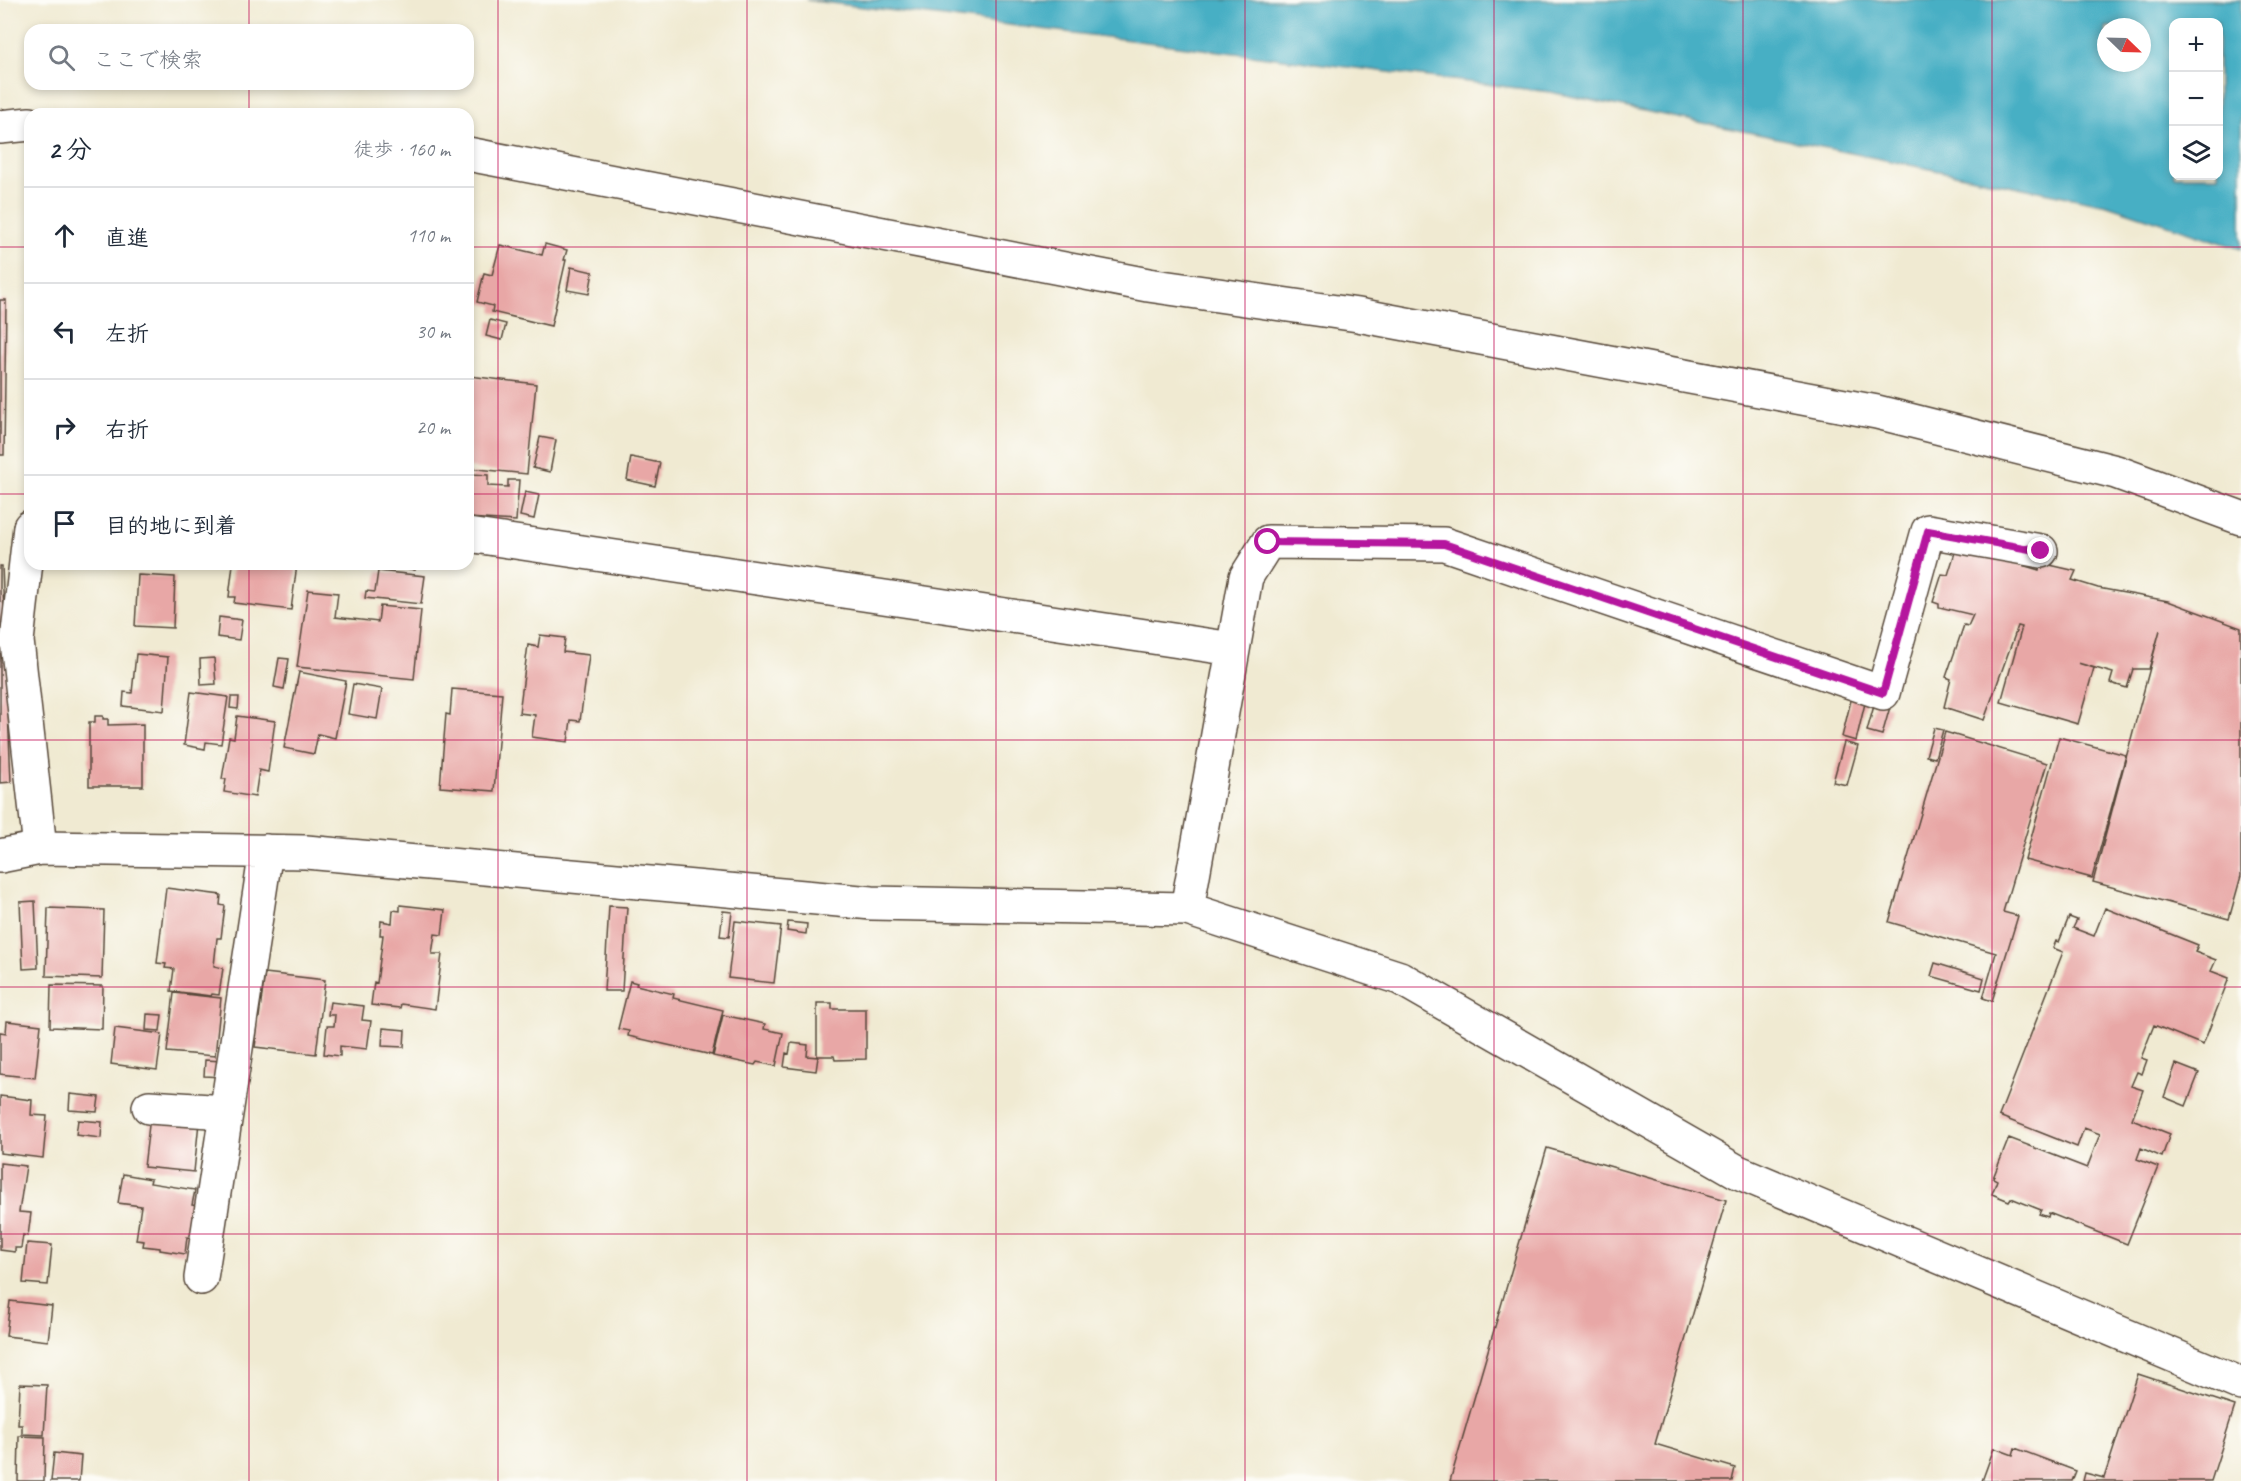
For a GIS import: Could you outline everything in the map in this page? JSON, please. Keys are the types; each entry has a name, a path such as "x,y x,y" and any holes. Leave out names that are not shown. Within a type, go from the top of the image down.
{"street":[{"path":"0,127 24,125"},
{"path":"474,155 1148,285 1358,315 1877,412 2116,472 2241,518"},
{"path":"1187,909 1246,577 1268,542 1444,544 1883,693 1928,531 2041,551"},
{"path":"474,536 1233,649"},
{"path":"25,570 17,640 40,848"},
{"path":"0,856 40,848 306,852 872,903 1187,909 1400,978 1738,1172 2241,1384"},
{"path":"201,1278 266,851"},
{"path":"149,1107 226,1112"}],"water":[{"path":"806,0 2241,0 2241,249 2107,205 1550,92"}],"building":[{"path":"545,244 567,250 551,326 492,312 493,306 477,302 484,273 492,275 500,245 542,255"},
{"path":"571,267 593,272 589,294 567,290"},
{"path":"0,300 6,300 4,455 0,455"},
{"path":"490,320 506,324 502,340 486,336"},
{"path":"474,377 536,384 527,474 474,469"},
{"path":"540,437 556,440 550,472 533,468"},
{"path":"631,457 660,463 655,486 627,480"},
{"path":"474,474 488,475 488,486 508,487 508,480 519,480 516,521 474,518"},
{"path":"525,492 539,495 534,519 520,516"},
{"path":"1957,546 2039,570 2041,563 2076,571 2072,580 2098,588 2168,601 2241,628 2241,876 2229,919 2093,882 2160,630 2149,669 2133,669 2127,688 2110,683 2113,673 2078,663 2094,668 2078,724 2001,702 2022,627 2018,626 1984,720 1944,707 1951,679 1946,677 1964,625 1968,626 1973,615 1939,607 1939,604 1933,602 1942,574 1948,575"},
{"path":"0,566 2,566 11,782 0,783"},
{"path":"232,570 296,570 291,610 234,603 235,597 229,597"},
{"path":"378,571 425,576 421,604 365,598 366,591 375,592"},
{"path":"138,575 175,577 173,628 135,626"},
{"path":"308,590 338,593 335,617 378,622 380,606 421,610 414,679 297,667"},
{"path":"219,617 242,620 239,640 217,637"},
{"path":"540,635 565,638 563,652 589,655 580,721 571,720 568,742 532,737 535,715 519,713 528,645 538,647"},
{"path":"136,654 168,657 164,711 123,706 124,692 132,693"},
{"path":"214,658 216,684 201,685 200,659"},
{"path":"279,658 289,659 284,689 274,687"},
{"path":"299,672 346,681 335,738 318,734 314,754 284,748"},
{"path":"353,684 382,689 377,719 348,714"},
{"path":"452,689 502,693 494,791 440,787 446,714 450,715"},
{"path":"191,692 228,697 221,744 206,742 205,749 184,745"},
{"path":"1852,696 1866,699 1856,741 1842,737"},
{"path":"231,697 239,697 238,709 230,708"},
{"path":"1875,702 1890,707 1882,735 1867,731"},
{"path":"95,716 108,719 108,725 143,724 143,786 89,786 89,722 95,722"},
{"path":"237,716 275,721 268,772 259,770 255,797 224,792 226,779 222,779 229,737 234,738"},
{"path":"1934,728 1943,730 1935,758 1926,756"},
{"path":"1945,732 2047,763 2003,912 2018,916 1992,1001 1983,998 1996,953 1889,922"},
{"path":"2059,737 2126,755 2092,878 2025,860"},
{"path":"1844,742 1858,746 1847,785 1833,782"},
{"path":"166,888 221,895 220,905 225,906 221,938 217,938 214,966 223,968 219,995 171,991 174,969 165,968 166,964 157,963"},
{"path":"35,901 38,968 23,969 20,902"},
{"path":"400,905 445,910 442,935 435,934 432,954 442,954 435,1009 401,1004 400,1008 371,1005 374,982 377,983 383,935 380,935 381,921 392,923 393,910 400,911"},
{"path":"609,906 627,907 622,991 604,991"},
{"path":"48,908 104,910 102,978 46,976"},
{"path":"2105,908 2198,945 2195,952 2216,960 2211,971 2229,978 2203,1045 2154,1025 2141,1058 2147,1060 2142,1074 2137,1072 2131,1086 2143,1090 2132,1119 2170,1134 2162,1157 2141,1148 2137,1159 2158,1167 2127,1244 2049,1213 2048,1217 2039,1214 2041,1210 2011,1198 2009,1201 1992,1194 1997,1180 1993,1178 2009,1138 2087,1168 2100,1134 2084,1128 2077,1147 1999,1116 2063,952 2053,948 2056,941 2059,942 2069,917 2077,920 2073,928 2094,936"},
{"path":"723,911 732,912 729,937 720,936"},
{"path":"735,921 781,926 774,983 728,978"},
{"path":"788,922 807,924 806,934 787,931"},
{"path":"1935,963 1984,978 1981,990 1931,976"},
{"path":"265,973 325,980 316,1054 255,1047"},
{"path":"630,981 637,983 636,985 674,994 673,998 723,1010 712,1055 628,1036 629,1031 618,1029"},
{"path":"51,985 103,986 102,1029 50,1027"},
{"path":"174,993 221,998 215,1056 167,1052"},
{"path":"330,1002 364,1006 362,1020 371,1021 367,1049 340,1046 340,1056 324,1054 327,1026 334,1026 335,1015 328,1015"},
{"path":"817,1003 832,1003 832,1009 866,1009 866,1059 835,1060 834,1056 817,1056"},
{"path":"147,1014 162,1015 160,1031 146,1030"},
{"path":"723,1015 765,1024 764,1029 783,1033 776,1066 757,1062 755,1065 713,1056"},
{"path":"7,1021 41,1025 35,1078 0,1074 0,1032 6,1033"},
{"path":"115,1028 162,1034 157,1070 111,1064"},
{"path":"383,1028 405,1030 404,1047 382,1046"},
{"path":"791,1043 808,1045 807,1056 818,1057 816,1071 784,1067 786,1053 789,1054"},
{"path":"205,1060 223,1061 222,1077 204,1076"},
{"path":"2176,1064 2199,1073 2186,1106 2164,1097"},
{"path":"70,1094 99,1097 97,1112 69,1110"},
{"path":"0,1096 32,1100 31,1115 47,1116 43,1158 0,1153"},
{"path":"150,1117 199,1122 194,1172 144,1167"},
{"path":"78,1120 102,1122 101,1138 76,1135"},
{"path":"1547,1148 1726,1200 1655,1444 1735,1468 1732,1481 1450,1481"},
{"path":"0,1163 26,1166 19,1212 31,1213 28,1236 23,1235 21,1248 15,1248 15,1252 0,1250"},
{"path":"123,1174 151,1179 150,1183 195,1190 192,1205 200,1206 196,1238 187,1237 185,1254 143,1246 144,1241 136,1240 141,1206 118,1203"},
{"path":"27,1243 52,1245 48,1285 23,1283"},
{"path":"10,1301 52,1306 48,1341 6,1336"},
{"path":"2138,1374 2235,1406 2211,1481 2083,1481 2085,1473 2104,1478"},
{"path":"20,1384 47,1385 44,1435 22,1434 22,1425 18,1425"},
{"path":"19,1436 45,1437 44,1481 18,1481"},
{"path":"1994,1448 2013,1455 2015,1448 2076,1471 2072,1481 1982,1481"},
{"path":"54,1453 81,1456 79,1481 51,1481"}],"route":[{"path":"1268,542 1444,544 1883,693 1928,531 2041,551"}]}
